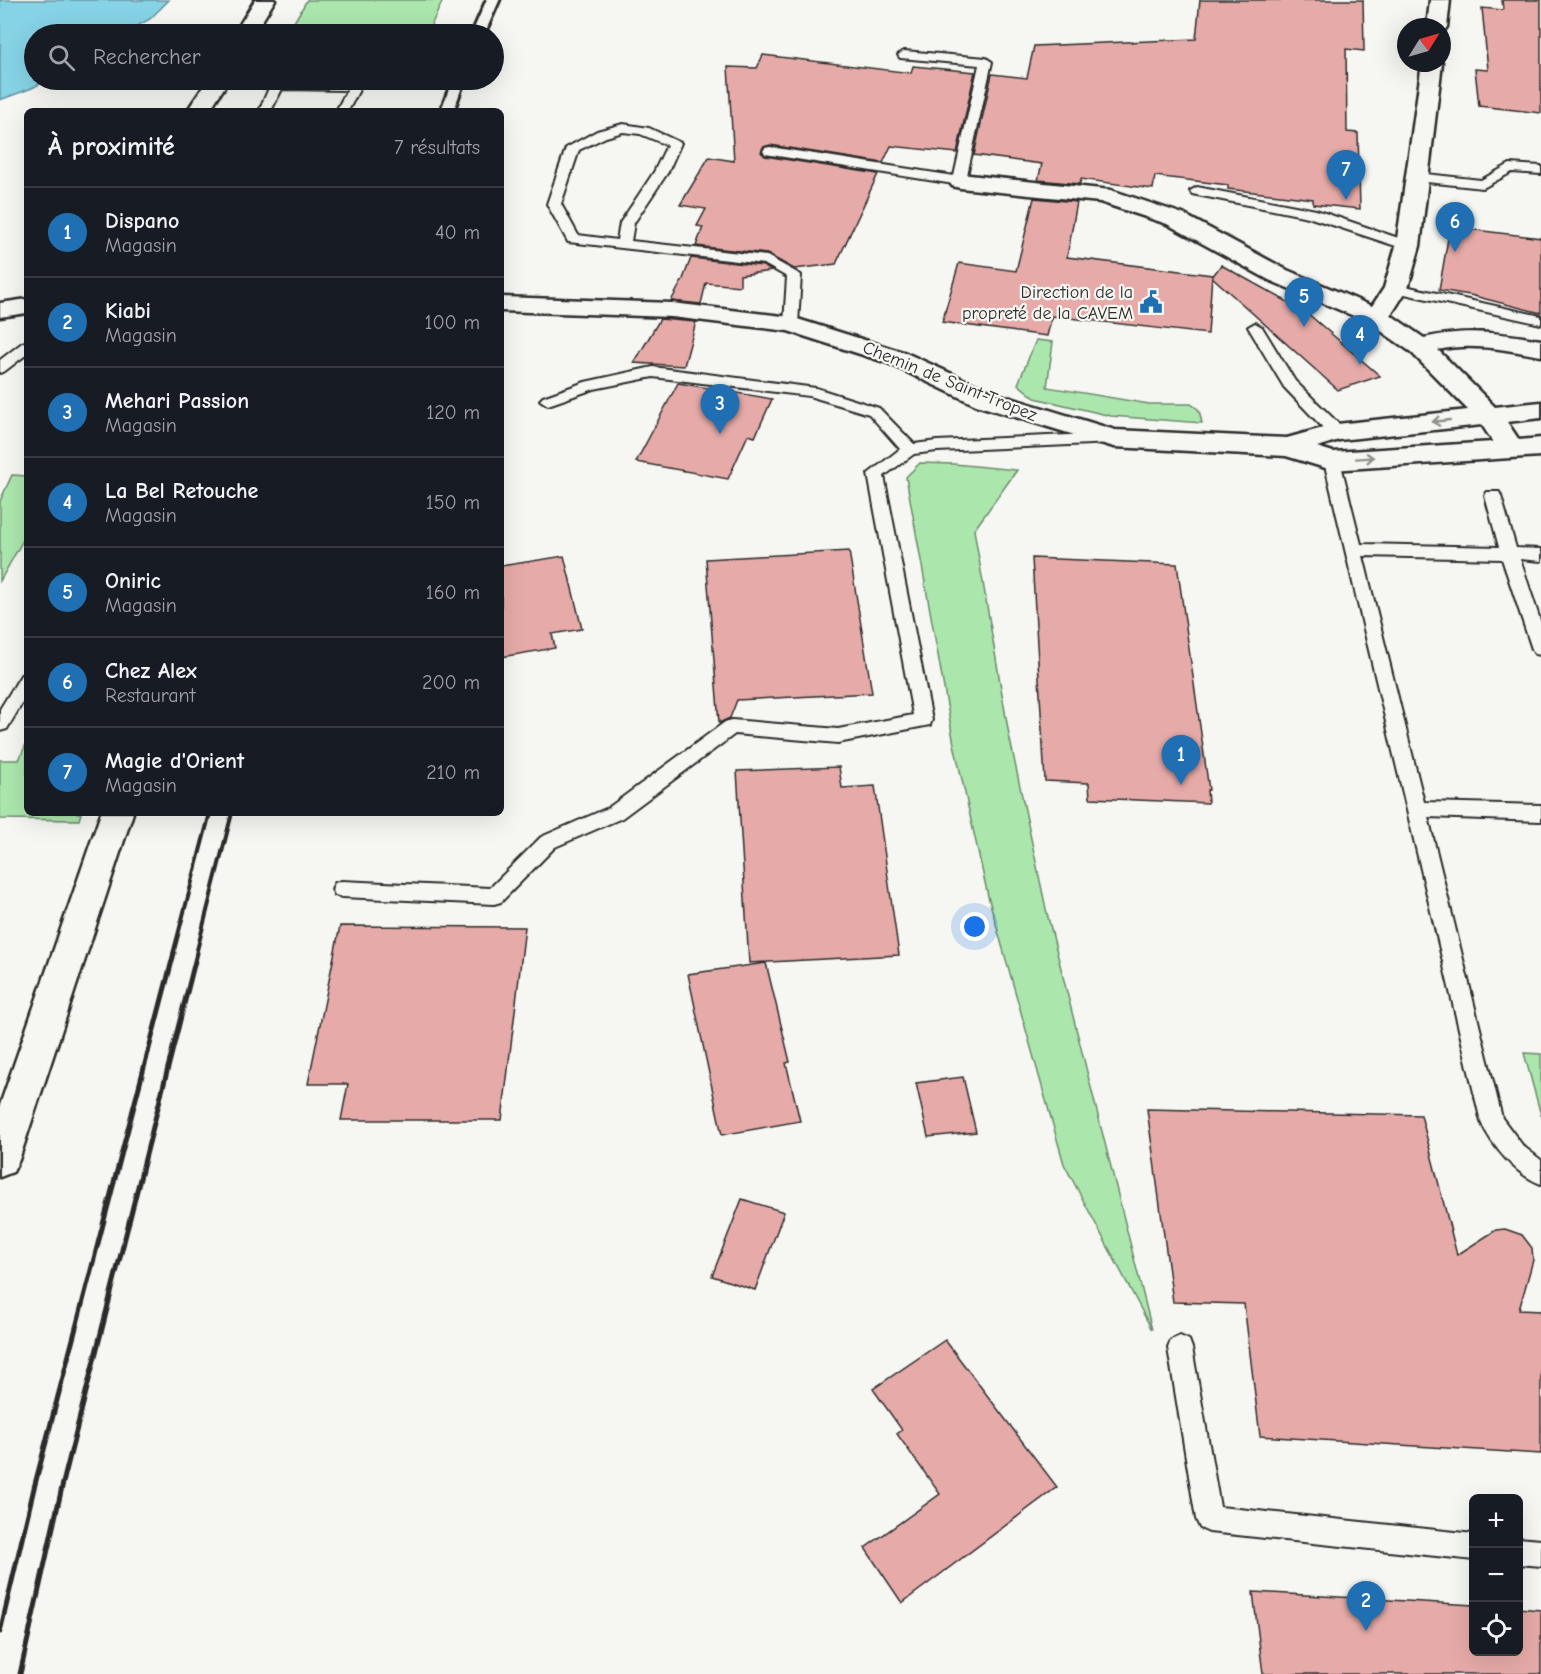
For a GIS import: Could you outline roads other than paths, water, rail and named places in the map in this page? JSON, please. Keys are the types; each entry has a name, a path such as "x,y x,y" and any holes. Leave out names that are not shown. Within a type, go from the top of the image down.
{"street":[{"path":"250,24 265,0"},
{"path":"1438,18 1440,0"},
{"path":"1377,317 1396,288 1408,246 1431,72"},
{"path":"200,108 212,90"},
{"path":"960,181 1102,195 1174,219 1278,275 1377,317 1420,346 1489,416 1511,448"},
{"name":"Chemin de Saint-Tropez","path":"504,304 672,310 791,324 897,358 985,399 1114,438 1288,447 1332,461 1541,447"},
{"path":"0,310 24,306"},
{"path":"1420,346 1453,339 1490,340 1541,348"},
{"path":"1288,447 1337,432 1541,410"},
{"path":"0,1160 116,816"}],"lane":[{"path":"770,151 960,181 986,62 904,55"},
{"path":"266,108 275,90"},
{"path":"344,108 353,90"},
{"path":"623,245 627,223 661,172 674,143 643,128 612,127 573,148 554,204 573,239 623,245 767,260 794,275 791,324"},
{"path":"1417,177 1483,184 1510,168 1541,170"},
{"path":"1197,191 1311,213 1408,246"},
{"path":"1396,288 1541,320"},
{"path":"1255,327 1288,384 1337,432"},
{"path":"0,368 24,348"},
{"path":"549,400 590,385 653,372 811,391 874,411 910,450"},
{"path":"342,889 494,896 548,842 615,813 732,727 838,736 923,720 876,474 910,450 937,446 1114,438"},
{"path":"1332,461 1492,1122 1515,1153 1541,1174"},
{"path":"1493,496 1541,649"},
{"path":"1354,550 1541,555"},
{"path":"0,724 24,685"},
{"path":"1417,809 1541,813"},
{"path":"1180,1348 1209,1519 1469,1546"},
{"path":"1523,1551 1541,1553"}],"water":[{"path":"0,0 169,0 150,19 141,24 24,24 24,90 27,90 0,100"}],"railway":[{"path":"474,24 485,0"},
{"path":"490,24 501,0"},
{"path":"440,108 447,90"},
{"path":"456,108 462,90"},
{"path":"173,954 209,816"},
{"path":"196,954 231,816"},
{"path":"0,1632 34,1488 174,953"},
{"path":"20,1674 62,1487 197,953"}],"place":[{"name":"Magie d'Orient","path":"1346,200"},
{"name":"Chez Alex","path":"1455,252"},
{"name":"Direction de la propreté de la CAVEM","path":"1151,302"},
{"name":"Oniric","path":"1304,327"},
{"name":"La Bel Retouche","path":"1360,365"},
{"name":"Mehari Passion","path":"720,434"},
{"name":"Dispano","path":"1181,785"},
{"name":"Kiabi","path":"1366,1631"}]}
